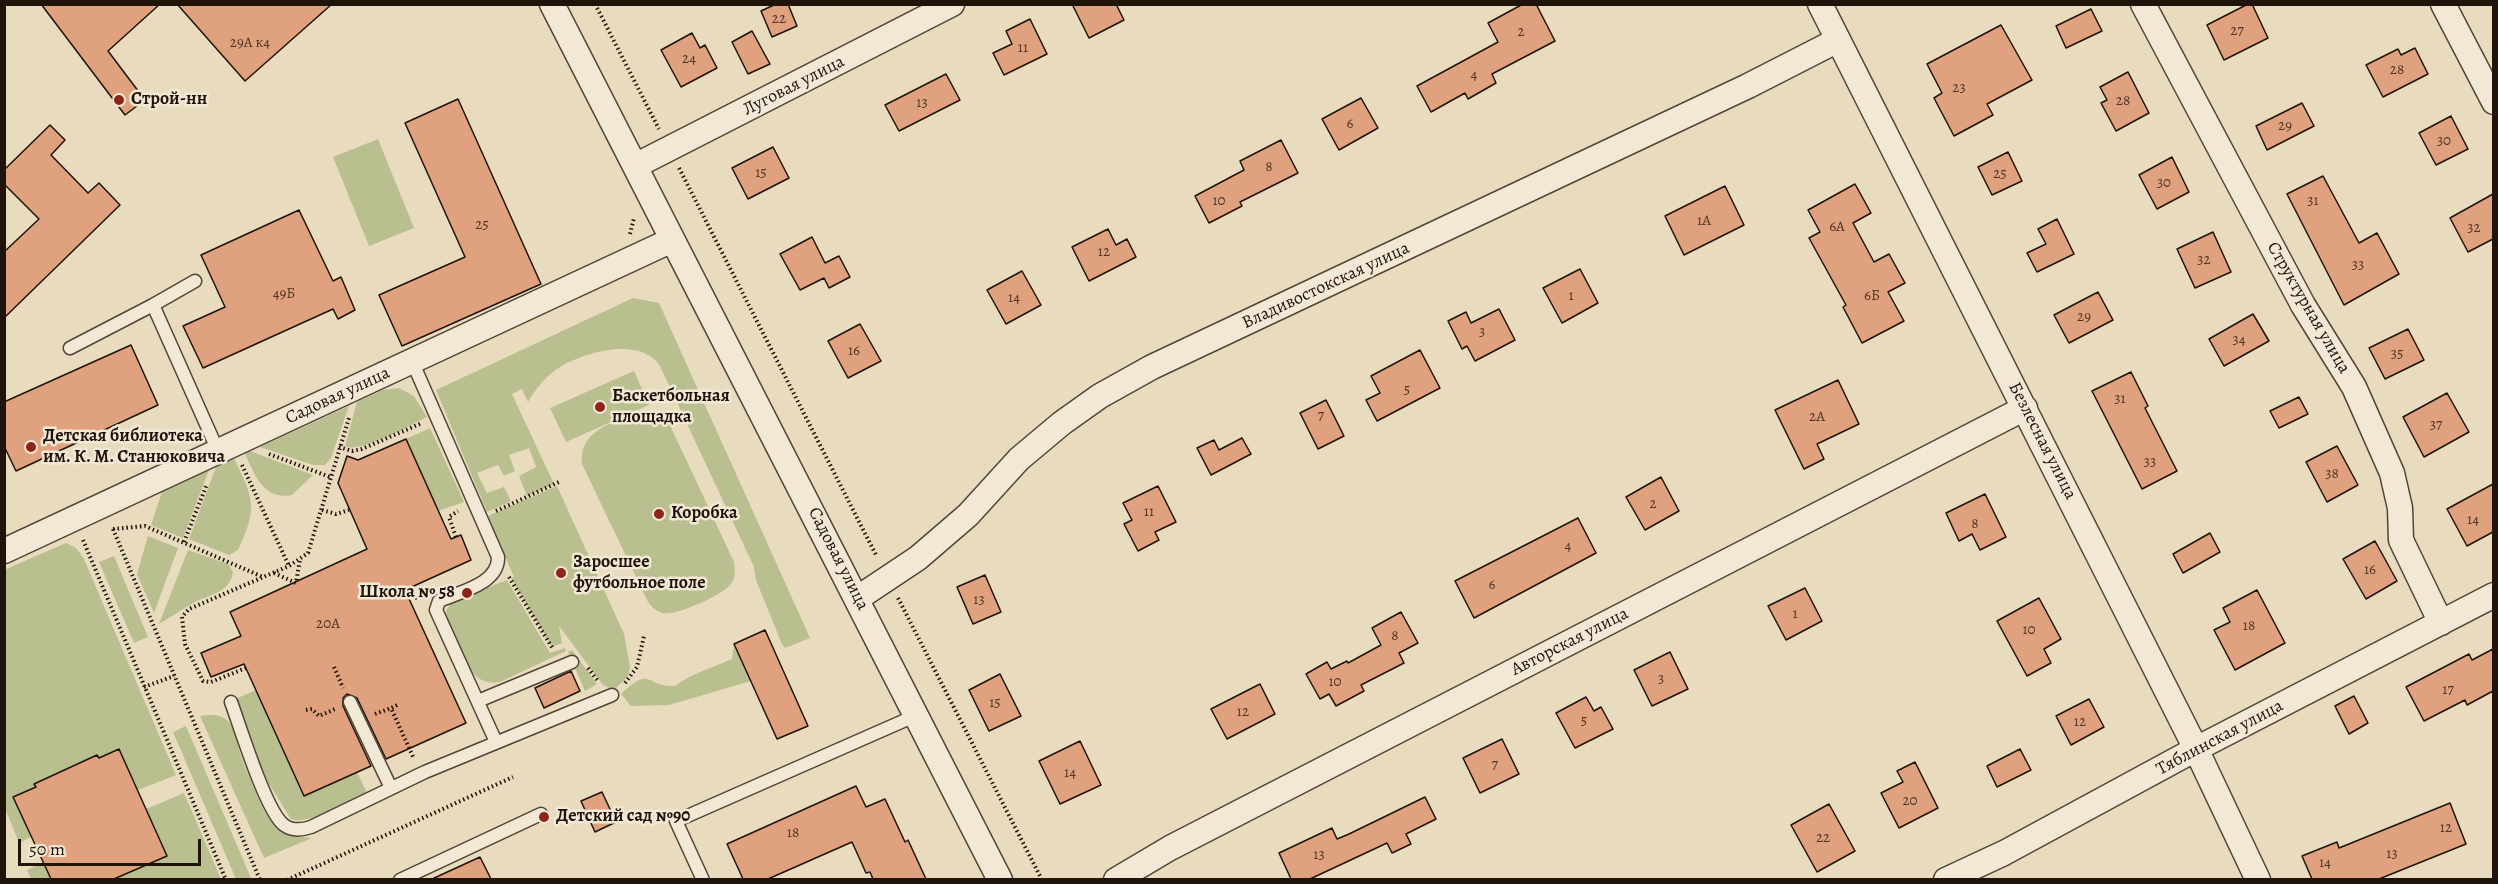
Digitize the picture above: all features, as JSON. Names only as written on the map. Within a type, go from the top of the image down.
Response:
[{"type":"street","name":"Садовая улица","points":[[552,4],[1000,879]]},
{"type":"street","name":"Луговая улица","points":[[635,166],[952,4]]},
{"type":"street","name":"Безлесная улица","points":[[1820,4],[2196,749],[2258,879]]},
{"type":"street","name":"Структурная улица","points":[[2144,4],[2303,305],[2354,387],[2392,473],[2400,508],[2401,540],[2441,623]]},
{"type":"street","points":[[2443,4],[2493,102]]},
{"type":"street","name":"Владивостокская улица","points":[[858,598],[888,580],[968,515],[1019,459],[1100,396],[1152,367],[1748,86],[1838,40]]},
{"type":"street","name":"Садовая улица","points":[[4,551],[672,240]]},
{"type":"street","name":"Авторская улица","points":[[1116,879],[1170,848],[2025,408]]},
{"type":"street","name":"Тяблинская улица","points":[[1946,879],[2004,853],[2196,749],[2493,595]]},
{"type":"lane","points":[[70,348],[195,281]]},
{"type":"lane","points":[[153,305],[218,451]]},
{"type":"lane","points":[[412,361],[496,551],[498,566],[492,576],[439,601],[436,607],[436,613],[496,742]]},
{"type":"lane","points":[[478,701],[572,662]]},
{"type":"lane","points":[[231,702],[261,781],[278,817],[286,827],[296,829],[311,827],[391,788],[612,695]]},
{"type":"lane","points":[[350,702],[391,788]]},
{"type":"lane","points":[[703,879],[676,821],[917,715]]},
{"type":"lane","points":[[400,879],[541,814]]},
{"type":"path","points":[[595,4],[1042,879]]},
{"type":"path","points":[[614,267],[620,245],[631,232],[633,215]]},
{"type":"path","points":[[246,668],[212,682],[203,681],[185,644],[182,617],[189,609],[288,566],[310,549],[352,409]]},
{"type":"path","points":[[339,447],[352,451],[367,448],[437,416]]},
{"type":"path","points":[[267,453],[330,477]]},
{"type":"path","points":[[242,465],[288,566]]},
{"type":"path","points":[[184,542],[208,482]]},
{"type":"path","points":[[482,518],[560,482]]},
{"type":"path","points":[[456,537],[449,515],[467,507]]},
{"type":"path","points":[[322,510],[336,514],[350,510]]},
{"type":"path","points":[[260,879],[113,529],[145,526],[264,577]]},
{"type":"path","points":[[79,532],[226,879]]},
{"type":"path","points":[[274,572],[296,583],[300,559]]},
{"type":"path","points":[[498,566],[509,577],[552,650],[558,647]]},
{"type":"path","points":[[408,595],[417,600],[422,610]]},
{"type":"path","points":[[417,600],[429,595]]},
{"type":"path","points":[[587,666],[612,695],[637,667],[644,636]]},
{"type":"path","points":[[144,687],[174,676]]},
{"type":"path","points":[[306,710],[312,709],[319,716],[350,702]]},
{"type":"path","points":[[397,705],[390,708],[417,764]]},
{"type":"path","points":[[286,879],[513,777]]},
{"type":"green space","points":[[378,139],[414,228],[369,246],[333,157]]},
{"type":"green space","points":[[633,298],[659,303],[810,638],[785,648],[782,644],[756,580],[754,567],[660,366],[651,357],[639,351],[612,350],[583,356],[550,374],[528,402],[522,389],[512,394],[554,484],[527,496],[519,476],[536,467],[529,448],[509,455],[515,471],[504,476],[498,465],[477,473],[487,493],[504,487],[511,501],[487,512],[436,390]]},
{"type":"green space","name":"Баскетбольная площадка","points":[[634,371],[649,405],[566,442],[550,408]]},
{"type":"green space","points":[[399,388],[414,396],[427,417],[398,432],[362,446],[345,446],[357,402],[383,390]]},
{"type":"green space","points":[[349,406],[331,458],[325,465],[313,465],[260,447]]},
{"type":"green space","name":"Коробка","points":[[639,411],[661,414],[669,423],[734,562],[734,579],[726,589],[699,604],[669,613],[658,611],[648,602],[582,464],[582,452],[592,435],[609,424]]},
{"type":"green space","points":[[430,428],[464,502],[438,511],[406,439]]},
{"type":"green space","points":[[250,451],[313,475],[292,495],[274,494],[267,490],[257,478],[245,454]]},
{"type":"green space","points":[[234,458],[246,484],[251,513],[238,550],[229,555],[189,539],[216,467]]},
{"type":"green space","points":[[209,470],[183,538],[151,525],[162,492]]},
{"type":"green space","points":[[557,486],[624,634],[630,667],[628,676],[614,690],[603,685],[559,626],[562,643],[552,647],[511,578],[514,577],[488,516]]},
{"type":"green space","points":[[148,536],[178,548],[154,613],[137,574]]},
{"type":"green space","points":[[66,543],[76,548],[84,559],[176,775],[138,790],[119,749],[99,758],[97,755],[35,783],[36,787],[13,797],[31,837],[19,843],[5,808],[4,570]]},
{"type":"green space","points":[[188,550],[228,564],[233,572],[231,579],[220,591],[197,601],[159,624]]},
{"type":"green space","points":[[114,556],[148,637],[134,643],[99,562]]},
{"type":"green space","points":[[507,580],[550,653],[565,648],[566,651],[500,682],[489,682],[479,679],[465,663],[446,622],[445,613],[451,602]]},
{"type":"green space","points":[[734,644],[751,681],[669,705],[631,706],[621,694],[638,680],[644,679],[666,686],[675,686],[695,674],[732,659]]},
{"type":"green space","points":[[572,650],[597,684],[585,691],[568,652]]},
{"type":"green space","points":[[256,690],[304,796],[357,772],[368,795],[318,816],[291,819],[266,779],[233,700]]},
{"type":"green space","points":[[212,715],[228,721],[253,785],[273,824],[286,833],[312,838],[264,858],[200,716]]},
{"type":"green space","points":[[186,726],[251,878],[236,879],[173,732]]},
{"type":"green space","points":[[184,793],[221,879],[114,880],[167,856],[146,809]]},
{"type":"green space","points":[[43,862],[51,879],[31,879],[27,870]]},
{"type":"building","points":[[41,4],[160,4],[108,51],[145,100],[125,115]]},
{"type":"building","points":[[177,4],[332,4],[245,81]]},
{"type":"building","points":[[776,4],[788,4],[797,26],[772,37],[761,11]]},
{"type":"building","points":[[1072,4],[1116,4],[1124,20],[1089,38]]},
{"type":"building","points":[[1523,4],[1536,4],[1555,41],[1492,74],[1496,83],[1468,99],[1465,93],[1431,112],[1417,86],[1498,42],[1488,23]]},
{"type":"building","points":[[2252,4],[2268,38],[2224,60],[2207,25]]},
{"type":"building","points":[[2091,9],[2102,31],[2066,48],[2056,26]]},
{"type":"building","points":[[1030,19],[1047,54],[1004,75],[993,53],[1012,44],[1006,31]]},
{"type":"building","points":[[2001,25],[2032,80],[1987,104],[1993,115],[1954,136],[1934,98],[1942,93],[1927,64]]},
{"type":"building","points":[[752,31],[770,64],[748,74],[732,42]]},
{"type":"building","points":[[692,33],[700,48],[705,45],[717,68],[681,87],[661,50]]},
{"type":"building","points":[[2415,48],[2428,74],[2383,97],[2366,65],[2398,49],[2401,55]]},
{"type":"building","points":[[2128,72],[2149,113],[2116,131],[2101,103],[2107,100],[2100,87]]},
{"type":"building","points":[[946,74],[960,100],[899,131],[885,105]]},
{"type":"building","points":[[1361,98],[1378,128],[1339,150],[1322,119]]},
{"type":"building","points":[[458,99],[541,284],[402,346],[379,295],[465,257],[405,123]]},
{"type":"building","points":[[2302,103],[2314,126],[2267,150],[2256,126]]},
{"type":"building","points":[[2451,116],[2468,149],[2436,165],[2419,133]]},
{"type":"building","points":[[50,125],[65,140],[51,155],[88,193],[99,183],[120,205],[4,318],[4,252],[39,219],[4,184],[4,170]]},
{"type":"building","points":[[1281,140],[1298,173],[1240,202],[1242,206],[1209,223],[1195,196],[1244,170],[1240,161]]},
{"type":"building","points":[[773,147],[789,178],[748,199],[732,168]]},
{"type":"building","points":[[2008,152],[2022,181],[1992,195],[1978,167]]},
{"type":"building","points":[[2172,157],[2189,192],[2157,209],[2139,175]]},
{"type":"building","points":[[2323,176],[2359,243],[2377,233],[2399,274],[2344,305],[2287,194]]},
{"type":"building","points":[[1855,184],[1871,213],[1853,223],[1874,262],[1889,254],[1905,283],[1888,292],[1904,321],[1862,343],[1843,307],[1846,305],[1809,238],[1820,232],[1808,210]]},
{"type":"building","points":[[1725,186],[1744,225],[1684,255],[1665,216]]},
{"type":"building","points":[[2493,194],[2493,239],[2468,252],[2450,218]]},
{"type":"building","points":[[299,210],[333,281],[341,277],[355,310],[338,319],[333,309],[203,368],[183,326],[225,307],[201,255]]},
{"type":"building","points":[[2057,219],[2074,254],[2037,272],[2027,253],[2046,244],[2038,229]]},
{"type":"building","points":[[1108,229],[1116,245],[1127,239],[1136,257],[1089,281],[1072,247]]},
{"type":"building","points":[[2213,232],[2231,272],[2195,288],[2177,249]]},
{"type":"building","points":[[812,237],[825,263],[839,256],[850,277],[829,288],[824,278],[800,290],[780,254]]},
{"type":"building","points":[[1580,269],[1598,303],[1562,323],[1543,288]]},
{"type":"building","points":[[1022,271],[1041,305],[1006,324],[987,290]]},
{"type":"building","points":[[2098,292],[2113,320],[2069,343],[2054,315]]},
{"type":"building","points":[[1499,309],[1515,340],[1475,361],[1467,346],[1462,349],[1448,321],[1466,312],[1471,323]]},
{"type":"building","points":[[2253,314],[2269,341],[2224,366],[2209,339]]},
{"type":"building","points":[[860,324],[881,361],[848,378],[828,341]]},
{"type":"building","points":[[2408,329],[2424,360],[2385,379],[2369,348]]},
{"type":"building","points":[[131,345],[158,405],[16,471],[4,446],[4,402]]},
{"type":"building","points":[[1420,350],[1440,388],[1377,421],[1366,400],[1380,393],[1371,376]]},
{"type":"building","points":[[2131,372],[2148,406],[2145,408],[2177,471],[2142,489],[2092,391]]},
{"type":"building","points":[[1838,380],[1859,424],[1817,444],[1824,459],[1804,469],[1775,410]]},
{"type":"building","points":[[2447,393],[2469,432],[2424,457],[2403,417]]},
{"type":"building","points":[[2299,397],[2308,414],[2279,428],[2270,411]]},
{"type":"building","points":[[1326,400],[1344,436],[1318,449],[1300,413]]},
{"type":"building","points":[[1242,438],[1251,454],[1211,475],[1197,448],[1214,440],[1219,450]]},
{"type":"building","points":[[406,439],[451,539],[461,535],[471,560],[405,590],[466,723],[386,759],[357,698],[347,694],[343,698],[343,706],[371,766],[304,796],[244,664],[211,677],[201,653],[241,636],[230,612],[367,549],[338,483],[347,456],[358,460]]},
{"type":"building","points":[[2337,446],[2358,485],[2327,502],[2306,462]]},
{"type":"building","points":[[1661,477],[1679,511],[1645,530],[1626,497]]},
{"type":"building","points":[[2493,484],[2493,532],[2467,546],[2447,509]]},
{"type":"building","points":[[1158,486],[1176,522],[1155,532],[1159,540],[1138,551],[1124,524],[1132,520],[1123,503]]},
{"type":"building","points":[[1985,494],[2006,537],[1980,550],[1972,534],[1959,541],[1946,513]]},
{"type":"building","points":[[1578,518],[1596,553],[1474,618],[1455,581]]},
{"type":"building","points":[[2210,533],[2220,552],[2183,573],[2173,554]]},
{"type":"building","points":[[2375,541],[2397,581],[2366,599],[2343,559]]},
{"type":"building","points":[[985,575],[1001,612],[973,624],[957,587]]},
{"type":"building","points":[[1805,588],[1822,621],[1786,640],[1768,606]]},
{"type":"building","points":[[2257,590],[2285,643],[2235,670],[2214,630],[2230,622],[2223,608]]},
{"type":"building","points":[[2039,598],[2061,639],[2044,649],[2051,663],[2027,676],[1997,621]]},
{"type":"building","points":[[1401,612],[1418,643],[1399,653],[1404,663],[1361,685],[1364,691],[1336,706],[1329,694],[1320,699],[1306,674],[1327,662],[1331,669],[1347,661],[1348,663],[1381,645],[1372,628]]},
{"type":"building","points":[[765,630],[808,726],[777,739],[734,644]]},
{"type":"building","points":[[2493,649],[2493,691],[2467,705],[2465,700],[2424,721],[2406,687],[2469,654],[2472,660]]},
{"type":"building","points":[[1670,652],[1688,689],[1652,706],[1634,670]]},
{"type":"building","points":[[571,671],[580,691],[544,708],[535,688]]},
{"type":"building","points":[[1000,674],[1021,716],[989,731],[969,690]]},
{"type":"building","points":[[1260,684],[1275,714],[1227,739],[1211,709]]},
{"type":"building","points":[[2354,696],[2368,723],[2349,734],[2335,706]]},
{"type":"building","points":[[1586,697],[1594,711],[1601,707],[1613,729],[1575,748],[1556,713]]},
{"type":"building","points":[[2089,699],[2104,727],[2071,745],[2056,716]]},
{"type":"building","points":[[1502,739],[1519,774],[1480,793],[1463,758]]},
{"type":"building","points":[[1080,741],[1101,785],[1060,804],[1039,761]]},
{"type":"building","points":[[119,749],[167,856],[114,879],[51,879],[13,797],[36,787],[34,784],[97,755],[99,758]]},
{"type":"building","points":[[2020,749],[2031,770],[1997,787],[1987,766]]},
{"type":"building","points":[[1915,762],[1938,808],[1899,828],[1881,793],[1903,782],[1897,771]]},
{"type":"building","points":[[856,786],[866,807],[885,799],[905,842],[908,840],[926,879],[873,879],[870,872],[866,873],[852,842],[768,879],[743,879],[727,844]]},
{"type":"building","points":[[602,792],[616,822],[595,832],[581,801]]},
{"type":"building","points":[[1425,797],[1436,819],[1406,834],[1411,844],[1392,853],[1387,843],[1310,879],[1291,879],[1279,853],[1332,828],[1337,839]]},
{"type":"building","points":[[2450,803],[2466,844],[2379,879],[2312,879],[2302,856],[2337,842],[2339,848]]},
{"type":"building","points":[[1829,804],[1855,851],[1817,872],[1791,825]]},
{"type":"building","points":[[480,857],[491,879],[432,879]]},
{"type":"place","name":"Строй-нн","points":[[119,100]]},
{"type":"place","name":"Баскетбольная площадка","points":[[600,407]]},
{"type":"place","name":"Детская библиотека им. К. М. Станюковича","points":[[31,447]]},
{"type":"place","name":"Коробка","points":[[659,514]]},
{"type":"place","name":"Заросшее футбольное поле","points":[[561,573]]},
{"type":"place","name":"Школа № 58","points":[[467,593]]},
{"type":"place","name":"Детский сад №90","points":[[544,817]]}]
